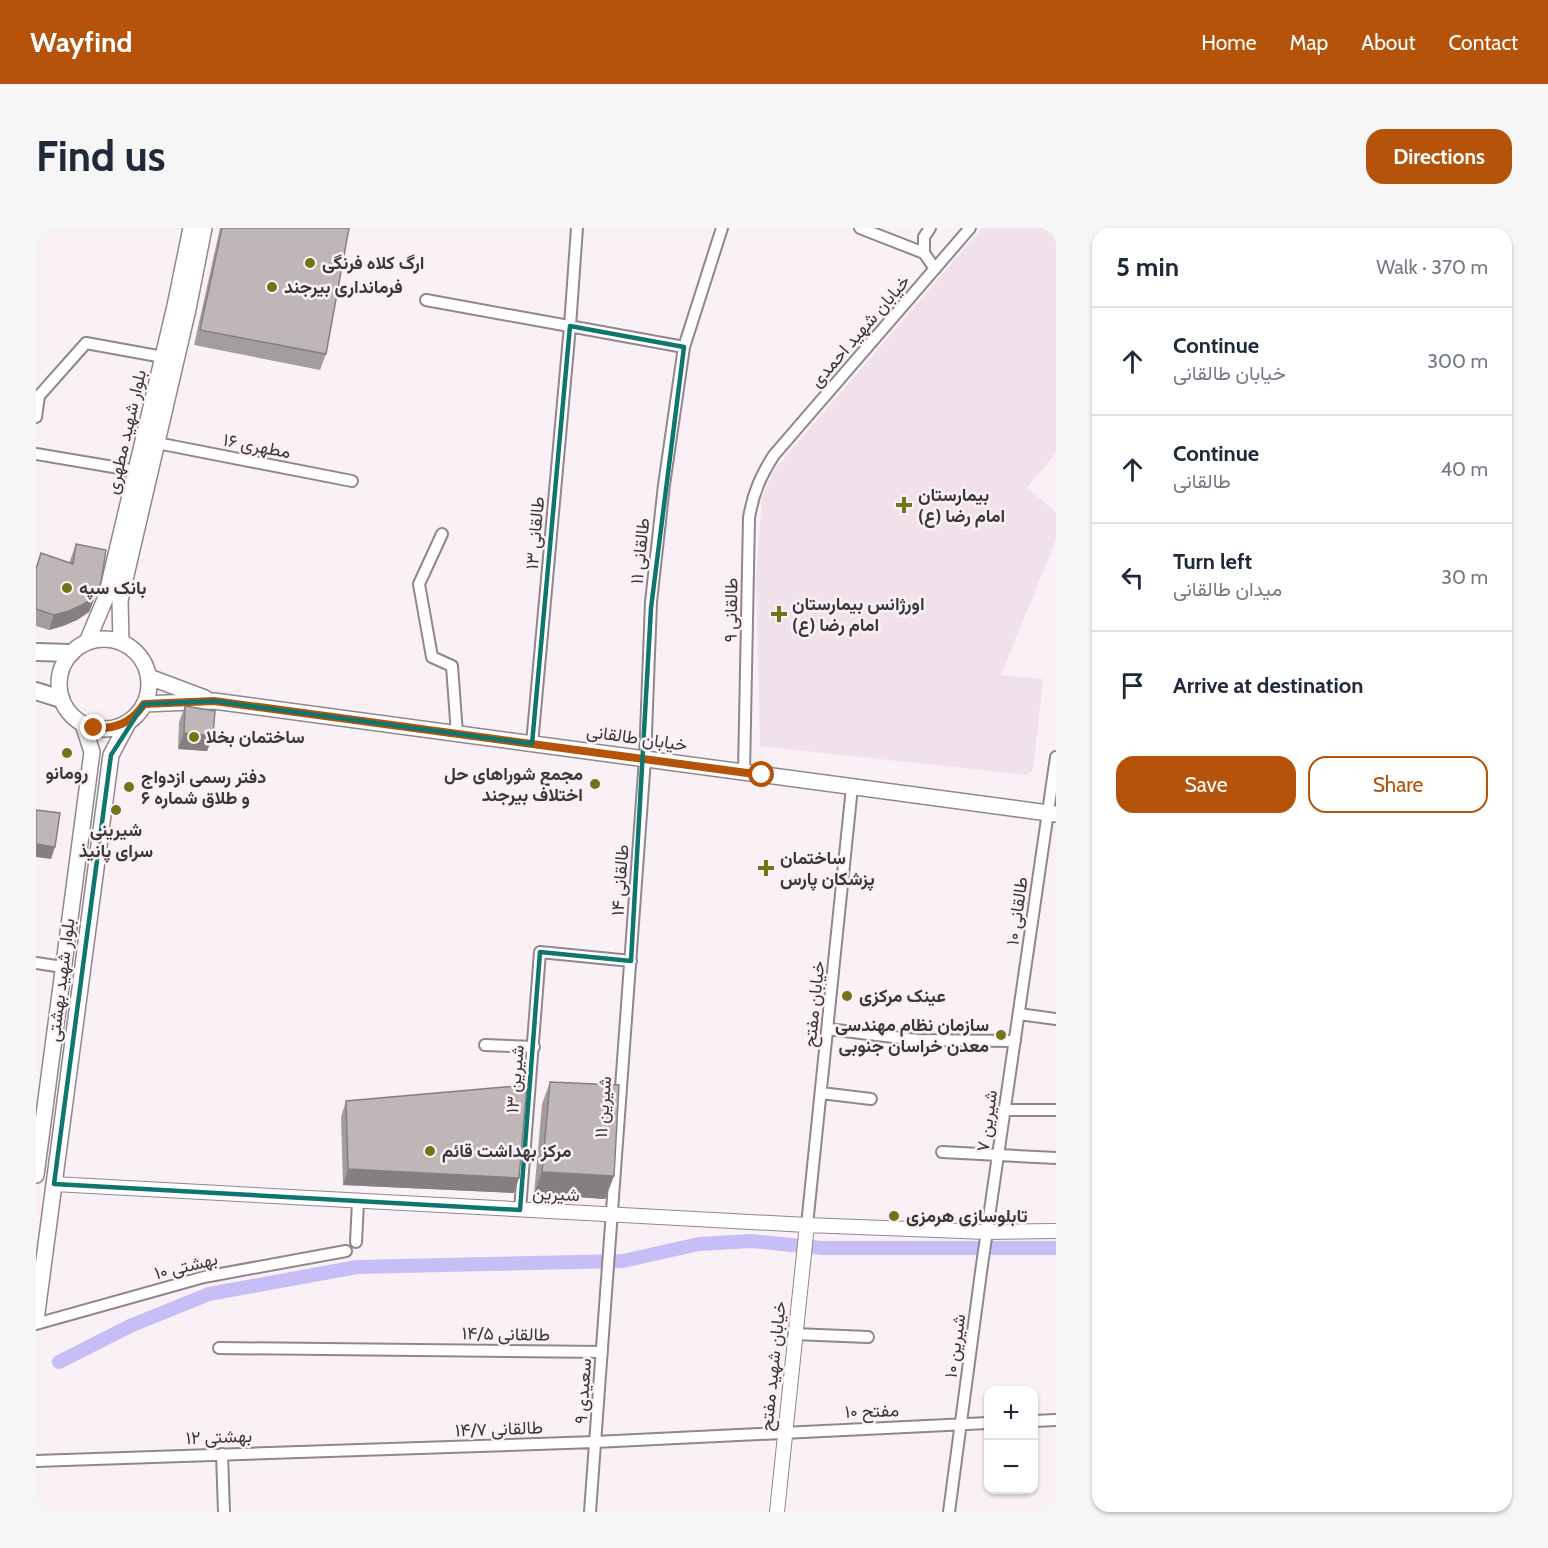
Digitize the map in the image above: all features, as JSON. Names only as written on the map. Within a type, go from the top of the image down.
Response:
[{"type":"main road","name":"بلوار شهید مطهری","points":[[87,642],[106,597],[164,357],[191,228]]},
{"type":"main road","name":"بلوار شهید مطهری","points":[[121,642],[120,601],[204,228]]},
{"type":"main road","points":[[110,639],[121,642],[140,656],[148,677],[148,691],[144,704],[138,714],[118,726],[106,729],[83,724],[74,717],[61,699],[59,675],[64,663],[71,653],[87,642],[110,639]]},
{"type":"main road","points":[[36,652],[71,653]]},
{"type":"main road","points":[[148,677],[214,701]]},
{"type":"main road","points":[[36,691],[61,699]]},
{"type":"main road","name":"خیابان طالقانی","points":[[214,701],[1052,814]]},
{"type":"main road","points":[[144,704],[214,701]]},
{"type":"main road","name":"بلوار شهید بهشتی","points":[[36,1322],[111,755],[129,721]]},
{"type":"main road","name":"بلوار شهید بهشتی","points":[[36,1175],[92,752],[83,724]]},
{"type":"street","name":"طالقانی ۱۳","points":[[532,744],[577,228]]},
{"type":"street","name":"طالقانی ۱۱","points":[[645,759],[651,608],[664,485],[684,347],[722,228]]},
{"type":"street","points":[[860,228],[924,254],[935,269]]},
{"type":"street","points":[[924,254],[924,237],[930,228]]},
{"type":"street","name":"خیابان شهید احمدی","points":[[774,455],[970,228]]},
{"type":"street","points":[[426,300],[684,347]]},
{"type":"street","points":[[36,417],[39,396],[86,343],[164,357]]},
{"type":"street","name":"مطهری ۱۶","points":[[157,443],[352,481]]},
{"type":"street","points":[[36,454],[137,471]]},
{"type":"street","name":"طالقانی ۹","points":[[744,772],[749,518],[752,495],[774,455]]},
{"type":"street","points":[[442,534],[419,584],[432,657],[452,666],[457,734]]},
{"type":"street","name":"طالقانی ۱۰","points":[[1019,1014],[1052,814],[1056,757]]},
{"type":"street","name":"طالقانی ۱۴","points":[[628,1003],[645,759]]},
{"type":"street","name":"خیابان مفتح","points":[[807,1225],[852,787]]},
{"type":"street","name":"شیرین ۱۳","points":[[520,1210],[540,952],[631,961]]},
{"type":"street","points":[[36,963],[63,967]]},
{"type":"street","name":"شیرین ۱۱","points":[[610,1244],[628,1003]]},
{"type":"street","points":[[1019,1014],[1056,1019]]},
{"type":"street","name":"شیرین ۷","points":[[981,1272],[1019,1014]]},
{"type":"street","points":[[828,1029],[918,1040],[1015,1041]]},
{"type":"street","points":[[485,1045],[534,1047]]},
{"type":"street","points":[[821,1093],[871,1098]]},
{"type":"street","points":[[1005,1110],[1056,1110]]},
{"type":"street","points":[[942,1152],[1056,1158]]},
{"type":"street","name":"شیرین","points":[[54,1184],[807,1225],[987,1232],[1056,1231]]},
{"type":"street","points":[[356,1242],[358,1202]]},
{"type":"street","name":"خیابان شهید مفتح","points":[[777,1512],[807,1225]]},
{"type":"street","name":"سعیدی ۹","points":[[590,1512],[610,1244]]},
{"type":"street","name":"بهشتی ۱۰","points":[[36,1322],[204,1277],[346,1251]]},
{"type":"street","name":"شیرین ۱۰","points":[[949,1512],[981,1272]]},
{"type":"street","points":[[794,1334],[868,1337]]},
{"type":"street","name":"طالقانی ۱۴/۵","points":[[219,1348],[602,1352]]},
{"type":"street","points":[[1038,1421],[1056,1420]]},
{"type":"street","name":"مفتح ۱۰","points":[[693,1437],[984,1423]]},
{"type":"street","name":"طالقانی ۱۴/۷","points":[[403,1449],[693,1437]]},
{"type":"street","name":"بهشتی ۱۲","points":[[36,1461],[403,1449]]},
{"type":"street","points":[[222,1454],[224,1512]]},
{"type":"highlighted area","points":[[570,326],[684,347],[651,608],[631,961],[540,952],[520,1210],[54,1184],[111,755],[144,704],[214,701],[532,744]]},
{"type":"shaded area","name":"بیمارستان امام رضا (ع)","points":[[982,228],[1056,228],[1056,453],[1027,488],[1056,512],[1056,540],[1001,675],[1043,679],[1033,770],[1026,775],[760,746],[756,577],[762,497],[773,471]]},
{"type":"building","name":"فرمانداری بیرجند","points":[[222,228],[349,228],[326,354],[200,330]]},
{"type":"building","name":"بانک سپه","points":[[76,544],[106,550],[101,582],[95,596],[82,605],[54,615],[36,609],[36,569],[41,553],[73,564]]},
{"type":"building","points":[[185,706],[215,711],[213,736],[184,733]]},
{"type":"building","points":[[36,810],[60,813],[55,847],[36,844]]},
{"type":"building","points":[[550,1082],[619,1085],[614,1176],[542,1172]]},
{"type":"building","name":"مرکز بهداشت قائم","points":[[527,1085],[519,1178],[348,1169],[346,1101]]},
{"type":"waterway","points":[[59,1362],[130,1326],[209,1294],[357,1267],[623,1261],[699,1244],[751,1241],[822,1248],[1056,1248]]},
{"type":"place","name":"ارگ کلاه فرنگی","points":[[310,263]]},
{"type":"place","name":"فرمانداری بیرجند","points":[[272,287]]},
{"type":"place","name":"بیمارستان امام رضا (ع)","points":[[904,505]]},
{"type":"place","name":"بانک سپه","points":[[67,588]]},
{"type":"place","name":"اورژانس بیمارستان امام رضا (ع)","points":[[779,614]]},
{"type":"place","name":"ساختمان بخلا","points":[[194,737]]},
{"type":"place","name":"رومانو","points":[[67,753]]},
{"type":"place","name":"مجمع شوراهای حل اختلاف بیرجند","points":[[595,784]]},
{"type":"place","name":"دفتر رسمی ازدواج و طلاق شماره ۶","points":[[129,787]]},
{"type":"place","name":"شیرینی سرای پانیذ","points":[[116,810]]},
{"type":"place","name":"ساختمان پزشکان پارس","points":[[766,868]]},
{"type":"place","name":"عینک مرکزی","points":[[847,996]]},
{"type":"place","name":"سازمان نظام مهندسی معدن خراسان جنوبی","points":[[1001,1035]]},
{"type":"place","name":"مرکز بهداشت قائم","points":[[430,1151]]},
{"type":"place","name":"تابلوسازی هرمزی","points":[[894,1216]]},
{"type":"route","points":[[94,728],[106,729],[129,721],[138,714],[144,704],[214,701],[762,775]]}]
